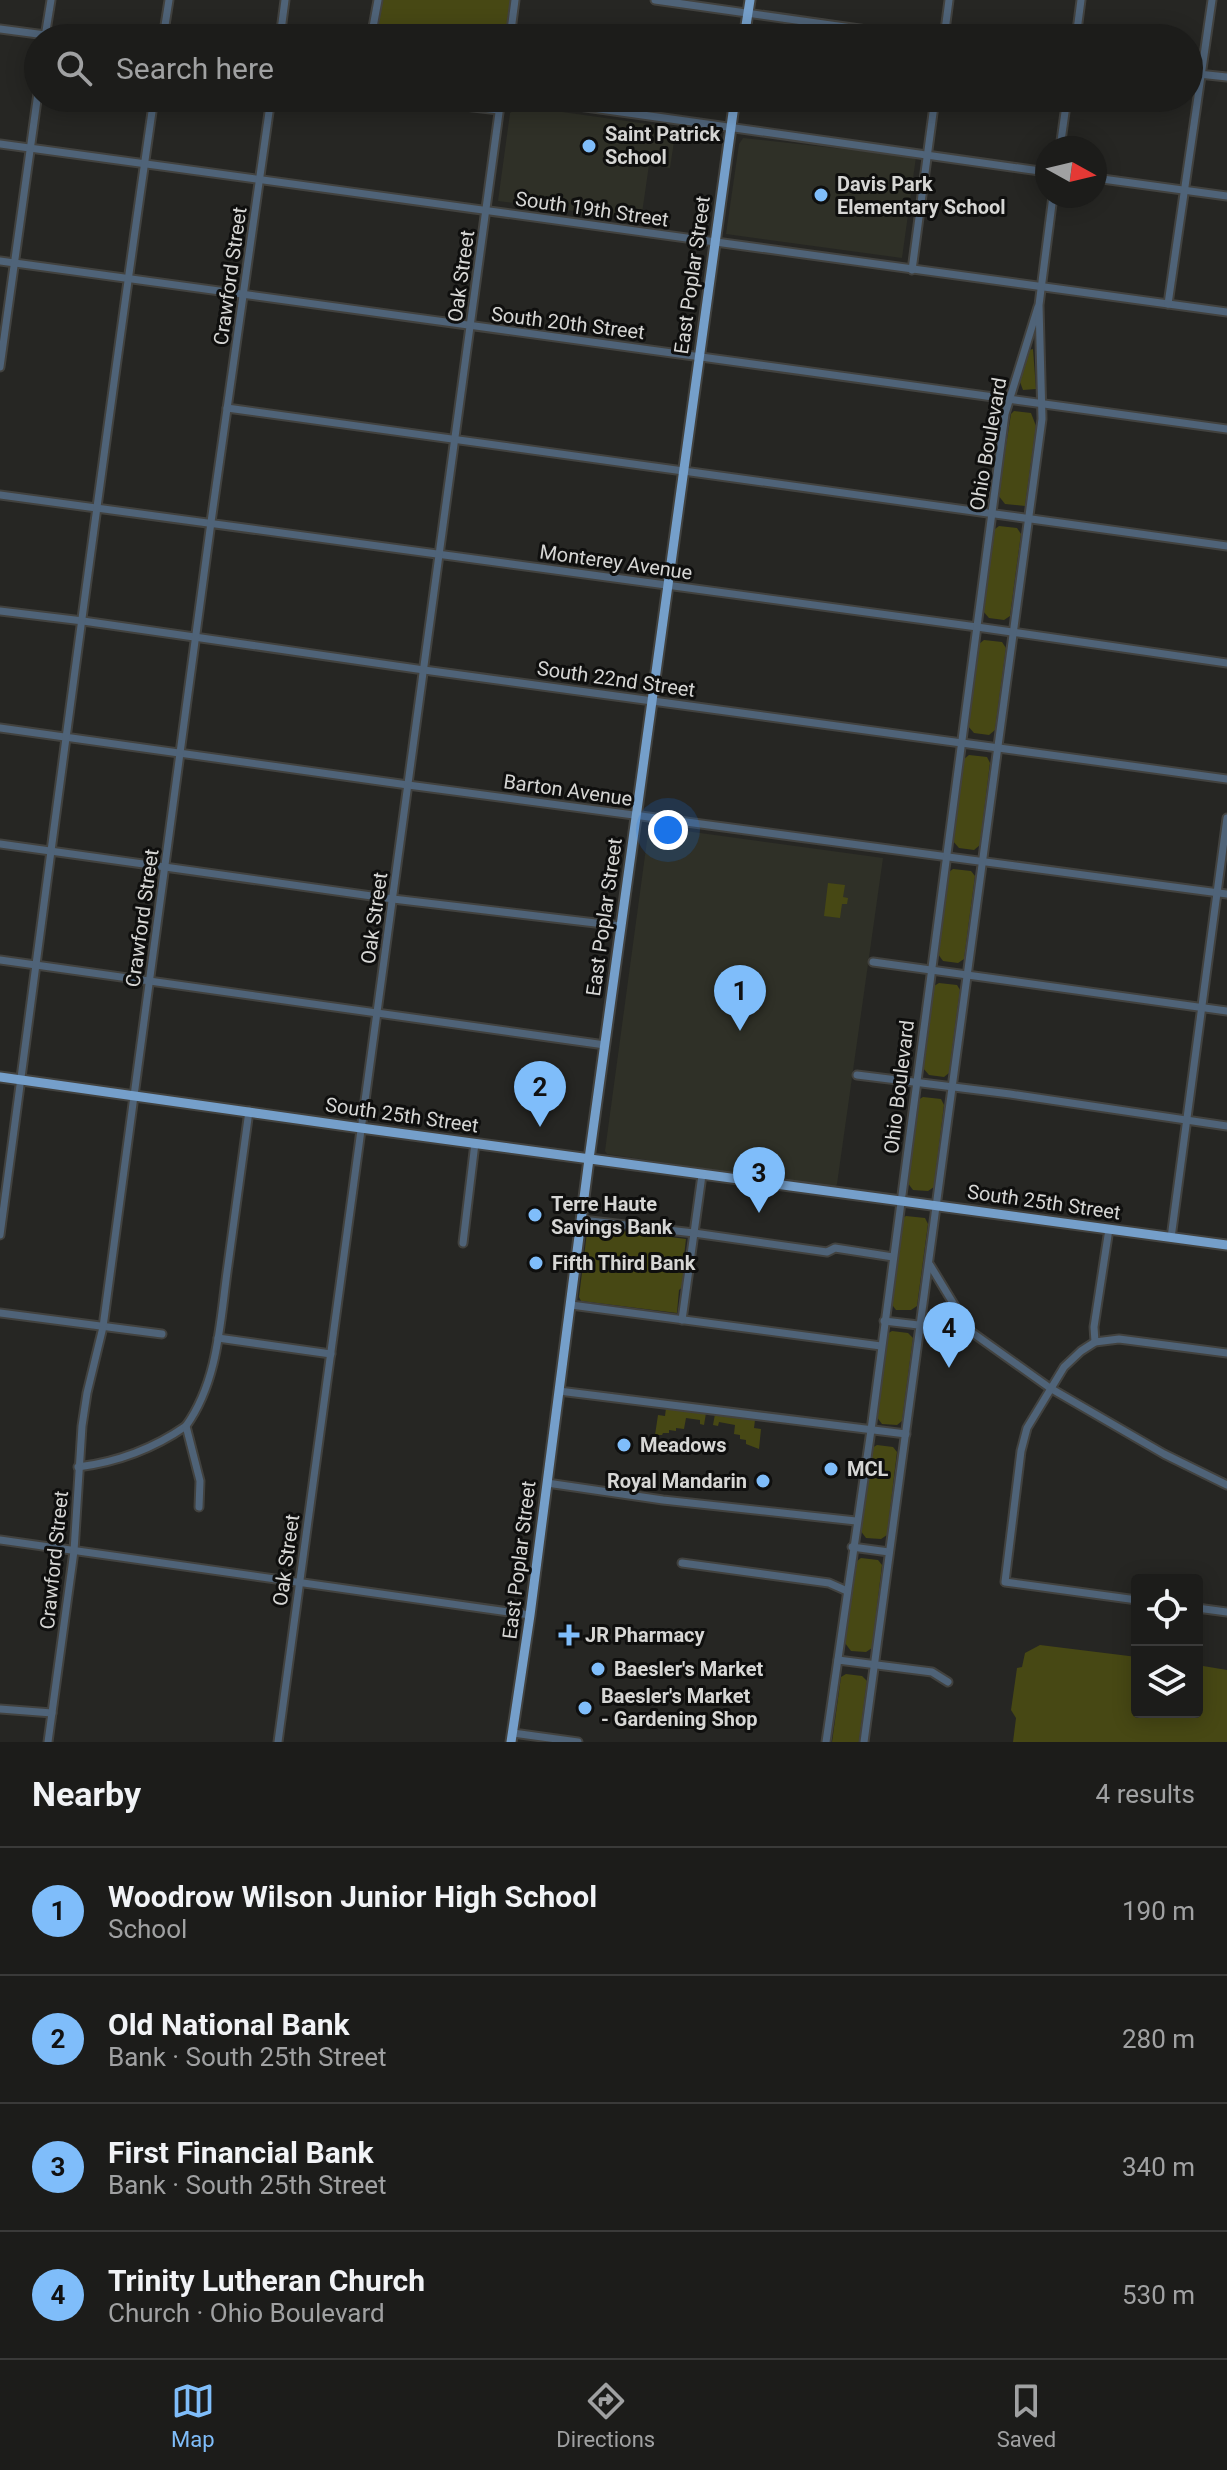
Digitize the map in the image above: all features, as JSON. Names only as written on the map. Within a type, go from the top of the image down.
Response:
[{"type":"main road","points":[[746,24],[750,0]]},
{"type":"main road","name":"East Poplar Street","points":[[512,1737],[733,112]]},
{"type":"main road","name":"South 25th Street","points":[[0,1077],[1227,1245]]},
{"type":"street","points":[[48,24],[51,0]]},
{"type":"street","points":[[165,24],[169,0]]},
{"type":"street","points":[[282,24],[285,0]]},
{"type":"street","points":[[374,24],[378,0]]},
{"type":"street","points":[[512,24],[515,0]]},
{"type":"street","points":[[655,0],[825,24]]},
{"type":"street","points":[[946,24],[949,0]]},
{"type":"street","points":[[1078,24],[1081,0]]},
{"type":"street","points":[[1203,61],[1212,0]]},
{"type":"street","points":[[0,29],[24,33]]},
{"type":"street","points":[[1203,74],[1227,77]]},
{"type":"street","points":[[0,367],[35,112]]},
{"type":"street","points":[[0,1235],[152,112]]},
{"type":"street","name":"Crawford Street","points":[[48,1742],[74,1551],[78,1467],[87,1393],[103,1327],[269,112]]},
{"type":"street","name":"Oak Street","points":[[278,1742],[499,112]]},
{"type":"street","points":[[623,112],[1035,170]]},
{"type":"street","points":[[912,270],[933,112]]},
{"type":"street","points":[[1062,136],[1065,112]]},
{"type":"street","points":[[1168,304],[1195,112]]},
{"type":"street","name":"South 19th Street","points":[[0,144],[1227,312]]},
{"type":"street","points":[[1107,180],[1227,196]]},
{"type":"street","points":[[864,1742],[1029,518],[1043,402],[1039,305],[1051,208]]},
{"type":"street","name":"South 20th Street","points":[[0,261],[1227,429]]},
{"type":"street","name":"Ohio Boulevard","points":[[826,1742],[871,1430],[992,512],[1009,398],[1039,305]]},
{"type":"street","points":[[227,408],[1227,546]]},
{"type":"street","name":"Monterey Avenue","points":[[0,495],[1227,663]]},
{"type":"street","name":"South 22nd Street","points":[[0,611],[1227,779]]},
{"type":"street","name":"Barton Avenue","points":[[0,728],[1223,893]]},
{"type":"street","points":[[1171,1238],[1203,1008],[1223,893],[1227,818]]},
{"type":"street","points":[[0,844],[393,899],[621,926]]},
{"type":"street","points":[[0,960],[605,1045]]},
{"type":"street","points":[[873,962],[1227,1011]]},
{"type":"street","points":[[857,1075],[1227,1126]]},
{"type":"street","points":[[78,1467],[106,1463],[162,1443],[186,1426],[200,1407],[209,1383],[218,1338],[249,1111]]},
{"type":"street","points":[[463,1243],[475,1143]]},
{"type":"street","points":[[682,1320],[702,1175]]},
{"type":"street","points":[[582,1220],[827,1252],[835,1248],[893,1257]]},
{"type":"street","points":[[1095,1342],[1094,1327],[1109,1229]]},
{"type":"street","points":[[929,1263],[970,1331],[1050,1388],[1164,1454],[1227,1485]]},
{"type":"street","points":[[571,1305],[881,1346]]},
{"type":"street","points":[[0,1313],[162,1334]]},
{"type":"street","points":[[884,1321],[970,1331]]},
{"type":"street","points":[[218,1338],[331,1354]]},
{"type":"street","points":[[1131,1599],[1005,1582],[1021,1451],[1027,1428],[1064,1367],[1095,1342],[1119,1339],[1227,1353]]},
{"type":"street","points":[[559,1391],[906,1434]]},
{"type":"street","points":[[186,1426],[200,1481],[199,1507]]},
{"type":"street","points":[[547,1483],[663,1500],[856,1521]]},
{"type":"street","points":[[0,1540],[530,1615]]},
{"type":"street","points":[[852,1547],[889,1552]]},
{"type":"street","points":[[682,1563],[829,1583],[847,1591]]},
{"type":"street","points":[[1203,1609],[1227,1612]]},
{"type":"street","points":[[838,1660],[932,1672],[948,1682]]},
{"type":"street","points":[[0,1709],[52,1713]]},
{"type":"street","points":[[512,1737],[578,1742]]},
{"type":"shaded area","points":[[378,0],[516,0],[512,24],[374,24]]},
{"type":"shaded area","name":"Saint Patrick School","points":[[563,112],[676,128],[670,168],[649,165],[641,220],[498,201],[510,113]]},
{"type":"shaded area","name":"Davis Park Elementary School","points":[[743,138],[916,157],[902,258],[726,234],[739,144]]},
{"type":"shaded area","points":[[1033,349],[1036,389],[1023,390],[1020,382],[1029,350]]},
{"type":"shaded area","points":[[1014,411],[1031,413],[1036,426],[1025,506],[1005,504],[998,495]]},
{"type":"shaded area","points":[[999,526],[1017,528],[1021,534],[1010,616],[1004,620],[989,618],[983,611],[995,529]]},
{"type":"shaded area","points":[[984,640],[1002,642],[1006,648],[995,730],[989,735],[974,733],[968,726],[979,644]]},
{"type":"shaded area","points":[[969,755],[987,757],[990,763],[980,845],[974,850],[959,848],[953,841],[964,759]]},
{"type":"shaded area","points":[[649,826],[883,858],[834,1188],[607,1154],[605,1151]]},
{"type":"shaded area","points":[[953,869],[971,871],[975,876],[964,959],[958,963],[943,961],[938,954],[949,872]]},
{"type":"shaded area","points":[[828,883],[845,885],[843,897],[848,898],[847,904],[842,904],[840,918],[824,916]]},
{"type":"shaded area","points":[[939,983],[957,985],[960,990],[949,1073],[944,1077],[929,1075],[923,1068],[934,986]]},
{"type":"shaded area","points":[[923,1097],[941,1099],[944,1105],[934,1187],[928,1191],[913,1190],[907,1182],[918,1100]]},
{"type":"shaded area","points":[[906,1216],[925,1218],[928,1224],[917,1306],[911,1310],[896,1310],[890,1302],[901,1219]]},
{"type":"shaded area","points":[[593,1227],[686,1239],[684,1286],[679,1290],[677,1313],[581,1301],[587,1232]]},
{"type":"shaded area","points":[[892,1331],[908,1333],[913,1338],[902,1421],[897,1425],[882,1424],[876,1416],[887,1334]]},
{"type":"shaded area","points":[[666,1408],[706,1413],[704,1425],[700,1424],[700,1420],[686,1418],[684,1429],[676,1428],[676,1431],[655,1435],[658,1415],[665,1416]]},
{"type":"shaded area","points":[[715,1414],[755,1420],[754,1428],[761,1429],[759,1449],[746,1444],[740,1435],[734,1434],[735,1425],[719,1422],[718,1426],[713,1425]]},
{"type":"shaded area","points":[[877,1445],[893,1447],[897,1452],[887,1535],[881,1539],[866,1538],[860,1530],[872,1448]]},
{"type":"shaded area","points":[[861,1558],[878,1560],[882,1565],[872,1648],[866,1652],[851,1651],[845,1643],[857,1561]]},
{"type":"shaded area","points":[[1040,1645],[1131,1656],[1131,1718],[1203,1718],[1203,1666],[1227,1670],[1227,1742],[1013,1742],[1016,1718],[1011,1710],[1017,1668],[1022,1667],[1025,1653]]},
{"type":"shaded area","points":[[846,1674],[862,1676],[867,1681],[859,1742],[832,1742],[841,1677]]},
{"type":"place","name":"Saint Patrick School","points":[[589,146]]},
{"type":"place","name":"Davis Park Elementary School","points":[[821,195]]},
{"type":"place","name":"Woodrow Wilson Junior High School","points":[[740,1031]]},
{"type":"place","name":"Old National Bank","points":[[540,1127]]},
{"type":"place","name":"First Financial Bank","points":[[759,1213]]},
{"type":"place","name":"Terre Haute Savings Bank","points":[[535,1215]]},
{"type":"place","name":"Fifth Third Bank","points":[[536,1263]]},
{"type":"place","name":"Trinity Lutheran Church","points":[[949,1368]]},
{"type":"place","name":"Meadows","points":[[624,1445]]},
{"type":"place","name":"MCL","points":[[831,1469]]},
{"type":"place","name":"Royal Mandarin","points":[[763,1481]]},
{"type":"place","name":"JR Pharmacy","points":[[569,1635]]},
{"type":"place","name":"Baesler's Market","points":[[598,1669]]},
{"type":"place","name":"Baesler's Market - Gardening Shop","points":[[585,1708]]}]
